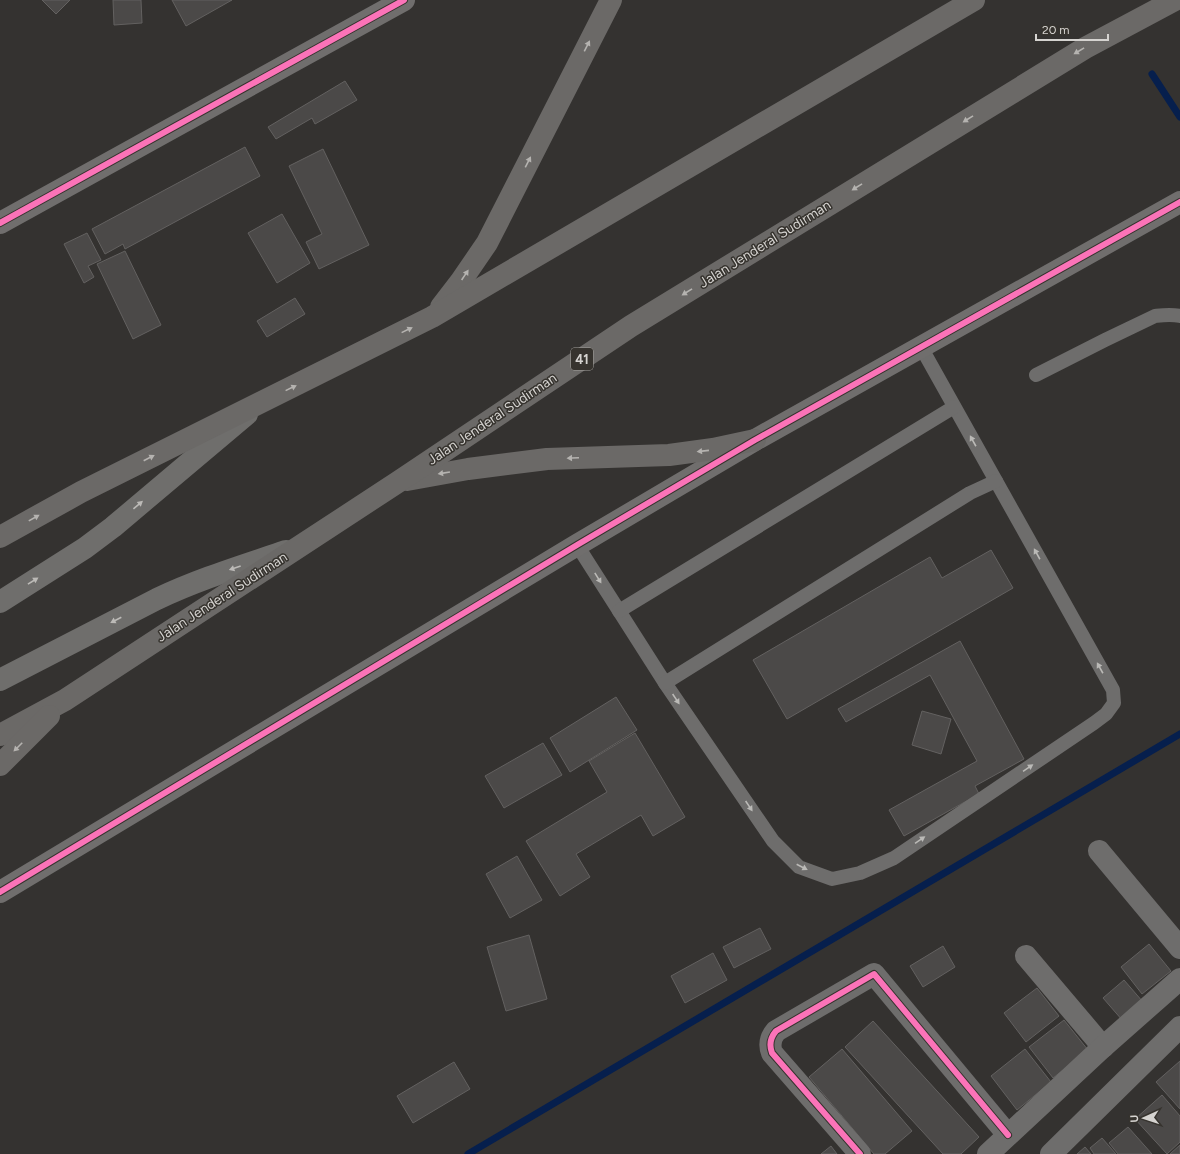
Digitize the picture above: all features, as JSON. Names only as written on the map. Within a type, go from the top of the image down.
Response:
[{"type":"highway","points":[[432,317],[461,281],[487,243],[611,0]]},
{"type":"highway","points":[[0,537],[81,492],[432,317],[974,0]]},
{"type":"highway","name":"Jalan Jenderal Sudirman","points":[[0,735],[65,700],[398,482],[631,326],[1085,48],[1175,0]]},
{"type":"highway","points":[[398,482],[468,469],[540,460],[669,454],[713,449],[755,440]]},
{"type":"highway","points":[[0,765],[65,700]]},
{"type":"main road","points":[[0,602],[79,552],[113,527],[260,403]]},
{"type":"main road","points":[[0,680],[150,602],[179,589],[214,575],[298,547]]},
{"type":"street","points":[[0,223],[404,0]]},
{"type":"street","points":[[0,892],[577,545],[755,440],[1179,205]]},
{"type":"street","points":[[1099,851],[1180,948]]},
{"type":"street","points":[[1026,956],[1103,1047]]},
{"type":"street","points":[[860,1154],[772,1053],[770,1047],[772,1036],[776,1032],[874,974],[1008,1135]]},
{"type":"street","points":[[988,1154],[1180,978]]},
{"type":"street","points":[[1051,1154],[1180,1028]]},
{"type":"lane","points":[[1036,375],[1155,316],[1174,314],[1180,316]]},
{"type":"lane","points":[[577,545],[665,683],[773,841],[799,867],[832,879],[860,873],[894,858],[1094,723],[1106,714],[1114,703],[1113,690],[921,347]]},
{"type":"lane","points":[[619,611],[954,407]]},
{"type":"lane","points":[[665,683],[970,494],[996,481]]},
{"type":"building","points":[[42,0],[70,0],[56,14]]},
{"type":"building","points":[[113,0],[141,0],[142,23],[114,25]]},
{"type":"building","points":[[172,0],[232,0],[186,26]]},
{"type":"building","points":[[345,81],[357,100],[315,124],[312,118],[276,139],[268,127]]},
{"type":"building","points":[[245,147],[260,176],[125,249],[123,244],[105,254],[92,229]]},
{"type":"building","points":[[323,149],[369,245],[319,269],[306,242],[322,234],[289,166]]},
{"type":"building","points":[[282,214],[310,263],[277,283],[248,233]]},
{"type":"building","points":[[87,233],[101,260],[88,266],[94,277],[84,283],[64,244]]},
{"type":"building","points":[[125,251],[161,325],[133,339],[97,264]]},
{"type":"building","points":[[295,298],[305,314],[267,337],[257,321]]},
{"type":"building","points":[[991,550],[1013,588],[787,719],[753,660],[930,557],[942,578]]},
{"type":"building","points":[[960,641],[1024,759],[975,786],[979,794],[904,836],[889,810],[977,761],[930,675],[846,722],[838,709]]},
{"type":"building","points":[[616,697],[637,730],[570,772],[550,738]]},
{"type":"building","points":[[922,711],[951,719],[941,754],[912,745]]},
{"type":"building","points":[[635,733],[685,817],[653,836],[641,815],[576,854],[590,877],[560,896],[526,841],[607,792],[589,761]]},
{"type":"building","points":[[543,743],[562,775],[504,808],[485,776]]},
{"type":"building","points":[[517,856],[542,900],[510,918],[486,874]]},
{"type":"building","points":[[760,928],[771,949],[734,968],[723,947]]},
{"type":"building","points":[[529,935],[547,999],[506,1011],[487,947]]},
{"type":"building","points":[[1149,944],[1171,971],[1142,994],[1121,967]]},
{"type":"building","points":[[943,946],[955,967],[923,987],[910,966]]},
{"type":"building","points":[[713,953],[727,980],[685,1003],[671,976]]},
{"type":"building","points":[[1124,980],[1143,1002],[1123,1021],[1103,998]]},
{"type":"building","points":[[1037,988],[1059,1016],[1026,1042],[1004,1013]]},
{"type":"building","points":[[1064,1020],[1088,1050],[1053,1078],[1029,1047]]},
{"type":"building","points":[[873,1021],[979,1137],[961,1154],[943,1154],[845,1047]]},
{"type":"building","points":[[842,1049],[912,1131],[885,1154],[874,1154],[809,1077]]},
{"type":"building","points":[[1025,1049],[1051,1082],[1017,1110],[991,1076]]},
{"type":"building","points":[[1180,1061],[1180,1109],[1156,1082]]},
{"type":"building","points":[[454,1062],[470,1089],[413,1123],[397,1096]]},
{"type":"building","points":[[1162,1095],[1180,1116],[1180,1142],[1167,1154],[1135,1119]]},
{"type":"building","points":[[1128,1127],[1152,1154],[1118,1154],[1109,1143]]},
{"type":"building","points":[[1102,1138],[1116,1154],[1094,1154],[1090,1148]]},
{"type":"building","points":[[1180,1145],[1180,1154],[1170,1154]]},
{"type":"building","points":[[831,1146],[837,1154],[821,1154]]},
{"type":"building","points":[[1085,1147],[1091,1154],[1077,1154]]},
{"type":"waterway","points":[[1152,74],[1180,117]]},
{"type":"waterway","points":[[468,1154],[1180,734]]},
{"type":"cycle path","points":[[0,223],[404,0]]},
{"type":"cycle path","points":[[0,892],[577,545],[755,440],[1180,202]]},
{"type":"cycle path","points":[[860,1154],[772,1053],[770,1044],[772,1036],[776,1031],[874,974],[1008,1135]]}]
